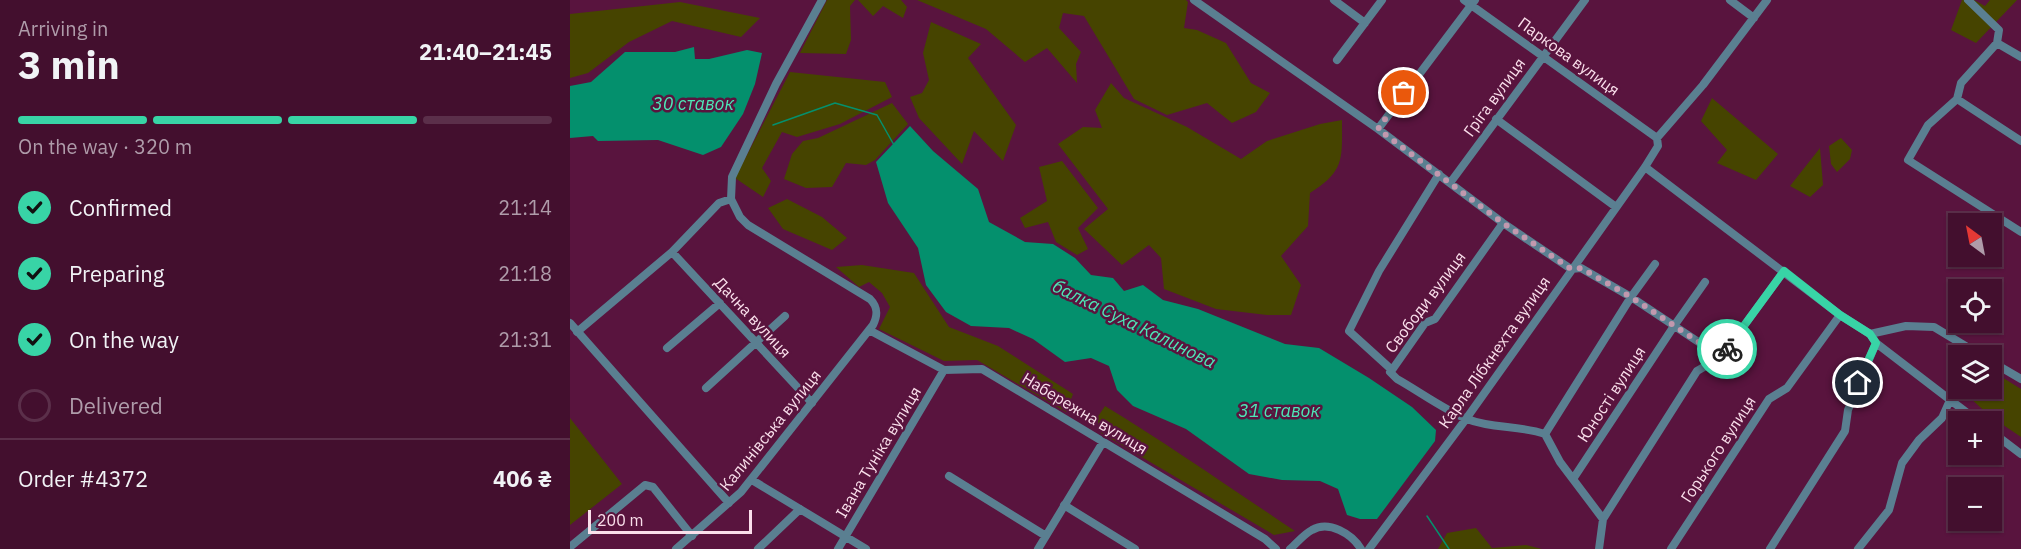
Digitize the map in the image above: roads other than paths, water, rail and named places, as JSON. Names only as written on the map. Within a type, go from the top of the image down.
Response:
[{"type":"street","points":[[577,332],[672,252],[719,203],[731,199],[732,177],[776,84],[822,0]]},
{"type":"street","points":[[1334,0],[1365,23]]},
{"type":"street","points":[[1337,60],[1382,0]]},
{"type":"street","name":"Гріга вулиця","points":[[1450,183],[1585,0]]},
{"type":"street","points":[[1730,0],[1754,18]]},
{"type":"street","name":"Карла Лібкнехта вулиця","points":[[1369,549],[1466,419],[1645,167],[1658,146],[1657,138],[1703,85],[1767,0]]},
{"type":"street","points":[[1968,0],[1999,30],[1997,43],[1961,83],[1957,99],[1928,125],[1908,160],[2021,232]]},
{"type":"street","points":[[1196,1],[1378,129],[1503,223],[1571,269],[1581,268],[1631,297],[1721,357]]},
{"type":"street","points":[[1378,129],[1470,2]]},
{"type":"street","name":"Паркова вулиця","points":[[1470,2],[1657,138]]},
{"type":"street","points":[[1997,43],[2021,57]]},
{"type":"street","points":[[1957,99],[2021,141]]},
{"type":"street","points":[[1496,119],[1616,207]]},
{"type":"street","points":[[1645,167],[1840,315],[1870,334],[1876,343],[1964,411]]},
{"type":"street","points":[[1439,174],[1379,271],[1349,331],[1392,370],[1390,372],[1397,379],[1466,419],[1497,426],[1532,429],[1545,434],[1560,462],[1603,519]]},
{"type":"street","name":"Калинівська вулиця","points":[[676,549],[752,480],[876,319],[876,310],[870,299],[748,225],[740,217],[731,199]]},
{"type":"street","name":"Свободи вулиця","points":[[1392,370],[1425,323],[1435,319],[1503,223]]},
{"type":"street","name":"Дачна вулиця","points":[[672,252],[812,404]]},
{"type":"street","points":[[1545,434],[1631,297],[1655,264]]},
{"type":"street","points":[[1599,549],[1603,519],[1697,371],[1721,357],[1784,271]]},
{"type":"street","name":"Юності вулиця","points":[[1573,479],[1705,282]]},
{"type":"street","points":[[667,348],[720,303]]},
{"type":"street","name":"Горького вулиця","points":[[1671,549],[1769,399],[1787,388],[1840,315]]},
{"type":"street","points":[[706,388],[785,316]]},
{"type":"street","points":[[570,323],[729,503]]},
{"type":"street","points":[[1870,334],[1906,326],[1935,327],[1964,345]]},
{"type":"street","name":"Набережна вулиця","points":[[869,330],[944,370],[982,369],[1265,539],[1276,549]]},
{"type":"street","points":[[1770,549],[1845,431],[1848,410],[1876,343]]},
{"type":"street","points":[[2002,368],[2021,379]]},
{"type":"street","name":"Івана Туніка вулиця","points":[[838,549],[944,370]]},
{"type":"street","points":[[1858,549],[1889,510],[1902,463],[1919,440],[1942,418],[1950,400]]},
{"type":"street","points":[[2002,440],[2021,454]]},
{"type":"street","points":[[1038,549],[1103,442]]},
{"type":"street","points":[[949,476],[1046,536]]},
{"type":"street","points":[[752,480],[866,549]]},
{"type":"street","points":[[570,547],[645,485],[653,487],[692,536]]},
{"type":"street","points":[[1064,504],[1135,549]]},
{"type":"street","points":[[758,549],[800,509]]},
{"type":"street","points":[[1290,549],[1312,530],[1325,526],[1347,533],[1361,549]]},
{"type":"water","name":"30 ставок","points":[[694,47],[695,59],[709,59],[747,50],[762,53],[755,84],[743,114],[721,147],[703,155],[658,140],[598,141],[593,136],[570,138],[570,86],[591,82],[625,52],[675,52]]},
{"type":"water","name":"31 ставок","points":[[910,126],[933,151],[978,189],[989,222],[1025,242],[1053,244],[1075,258],[1091,275],[1113,278],[1124,291],[1143,285],[1163,300],[1198,309],[1285,344],[1319,348],[1412,407],[1436,430],[1435,441],[1377,519],[1360,519],[1347,515],[1338,489],[1320,481],[1282,480],[1249,474],[1186,429],[1133,406],[1117,390],[1109,366],[1091,358],[1065,362],[1033,339],[1009,328],[971,326],[946,312],[926,285],[918,248],[888,203],[876,162]]},
{"type":"waterway","name":"балка Суха Калинова","points":[[773,125],[835,103],[877,115],[894,145]]},
{"type":"waterway","name":"балка Суха Калинова","points":[[1427,516],[1449,549]]}]
